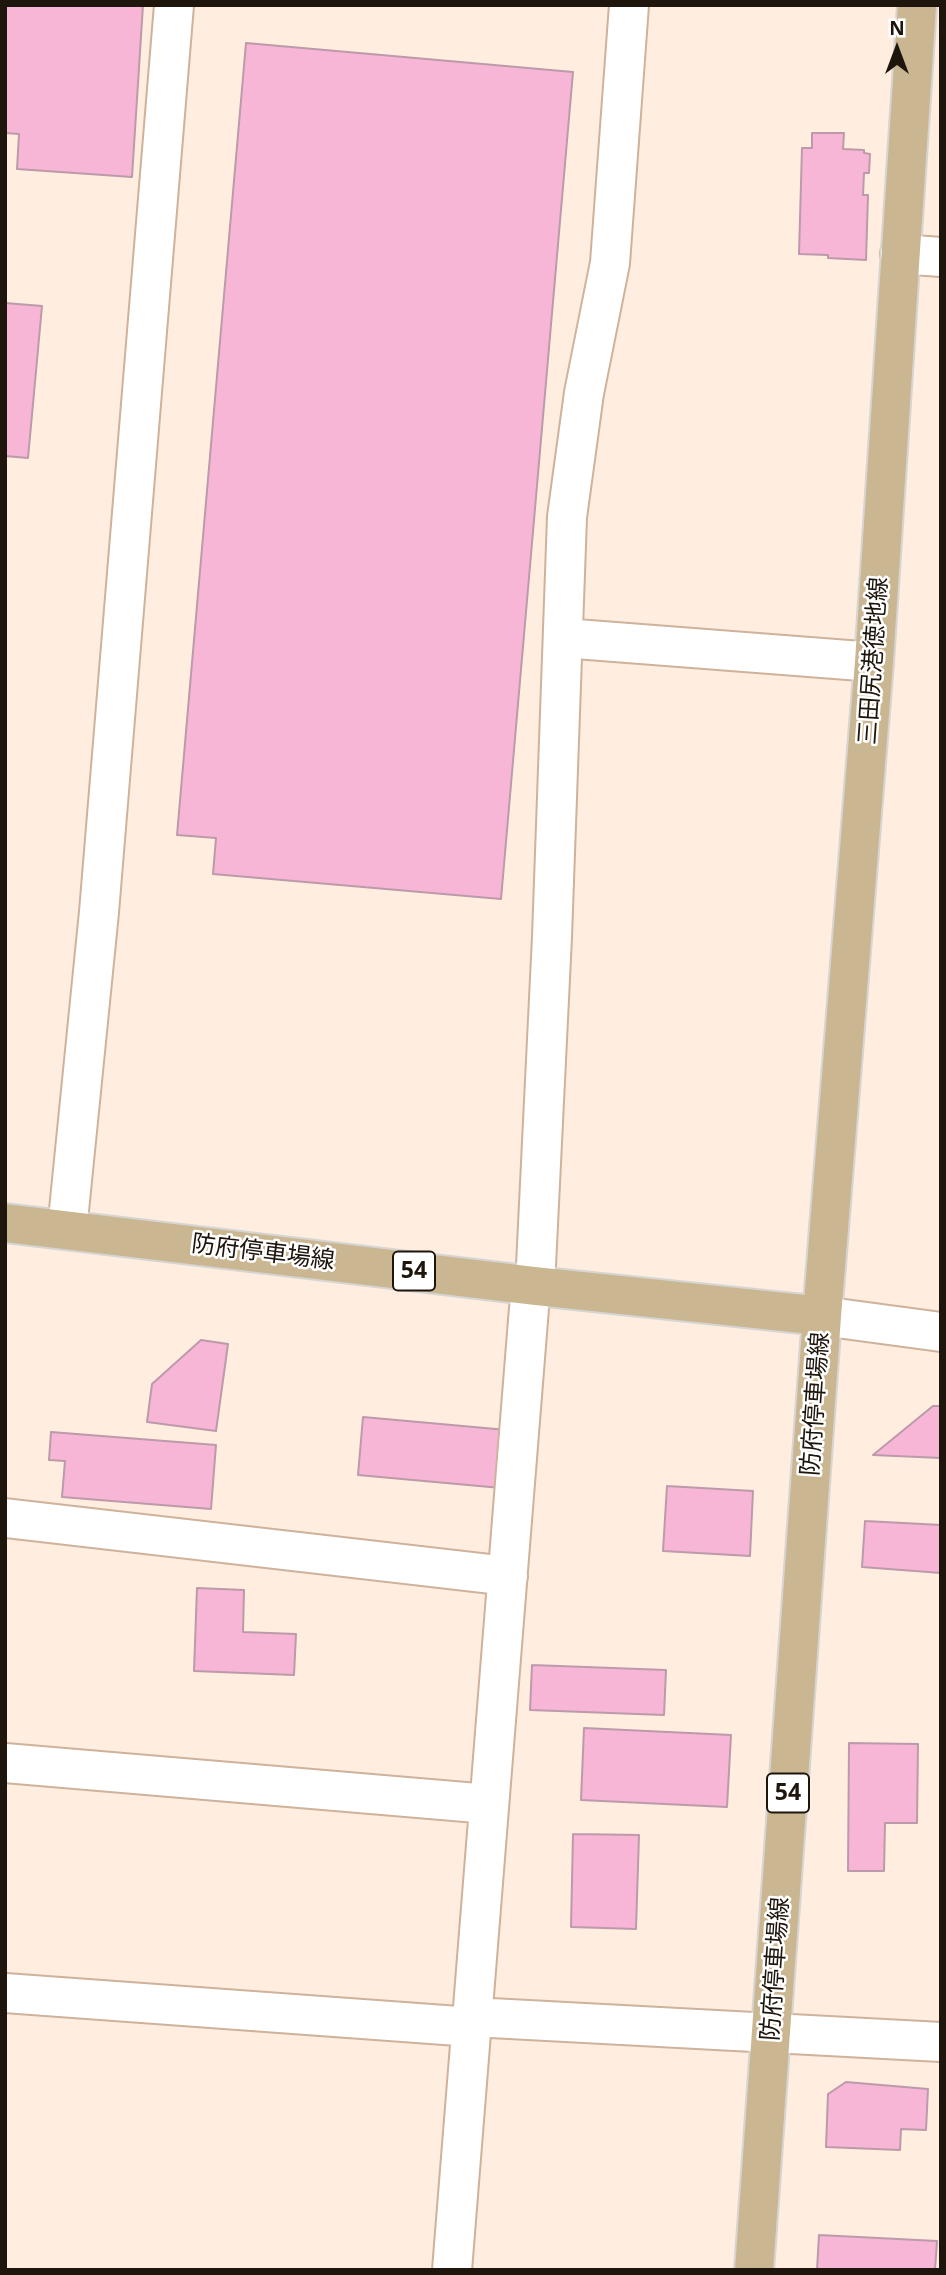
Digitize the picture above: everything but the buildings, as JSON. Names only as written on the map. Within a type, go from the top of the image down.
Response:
[{"type":"main road","name":"三田尻港徳地線","points":[[822,1316],[874,662],[916,5]]},
{"type":"main road","name":"防府停車場線","points":[[5,1223],[532,1297],[822,1316],[754,2270]]},
{"type":"street","points":[[67,1230],[99,912],[174,5]]},
{"type":"street","points":[[452,2270],[532,1297],[552,937],[567,517],[584,393],[610,263],[629,5]]},
{"type":"street","points":[[900,254],[941,257]]},
{"type":"street","points":[[563,638],[874,662]]},
{"type":"street","points":[[822,1316],[941,1332]]},
{"type":"street","points":[[5,1518],[508,1576]]},
{"type":"street","points":[[5,1763],[489,1804]]},
{"type":"street","points":[[5,1993],[472,2022],[941,2042]]}]
